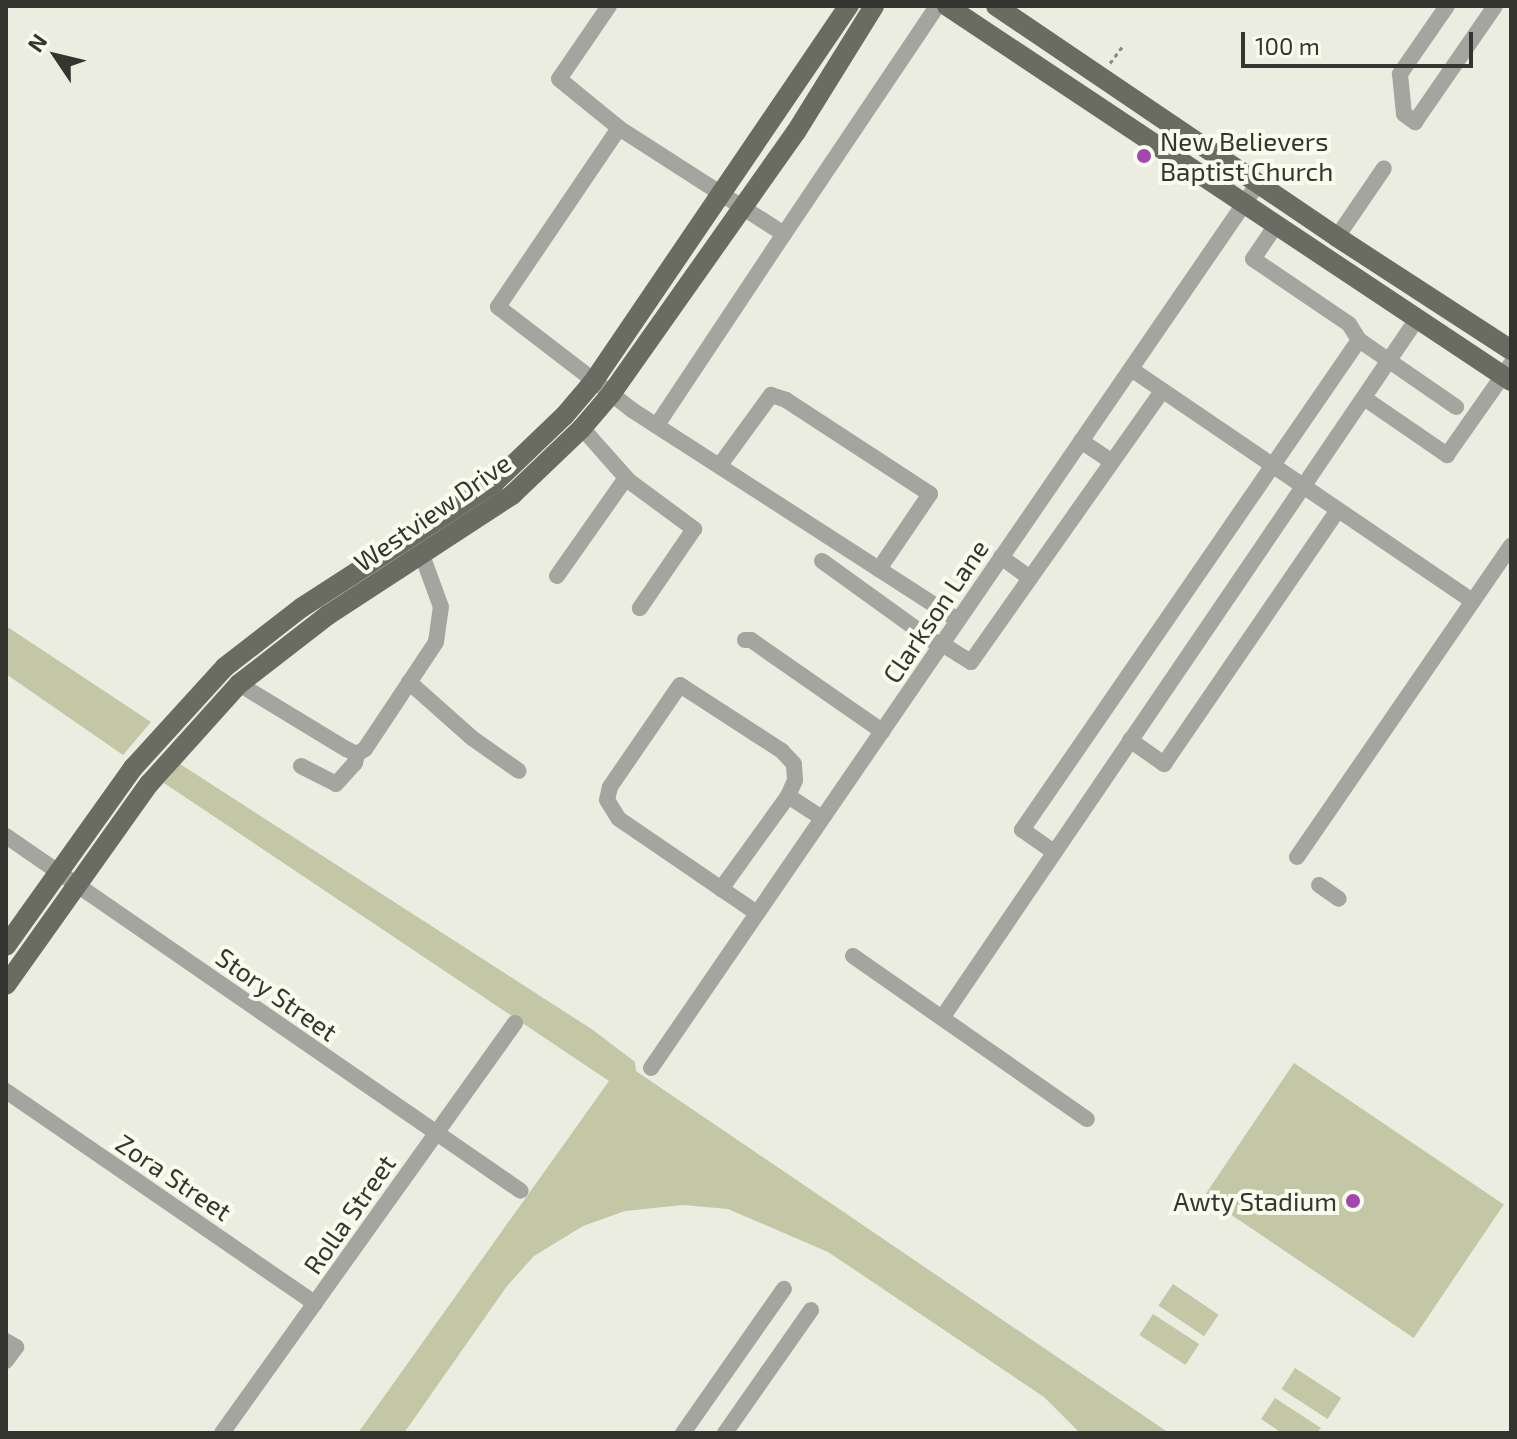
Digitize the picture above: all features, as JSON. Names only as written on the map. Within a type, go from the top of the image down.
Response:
[{"type":"main road","name":"Westview Drive","points":[[6,946],[133,768],[225,667],[301,608],[494,483],[593,382],[722,197],[849,6]]},
{"type":"main road","name":"Westview Drive","points":[[6,985],[149,784],[239,684],[328,615],[512,495],[582,428],[611,394],[796,132],[874,6]]},
{"type":"main road","points":[[947,6],[1417,319],[1509,361]]},
{"type":"main road","points":[[996,6],[1259,182],[1509,361]]},
{"type":"street","points":[[609,6],[559,79],[619,128],[741,210],[784,234]]},
{"type":"street","points":[[657,425],[937,6]]},
{"type":"street","points":[[1447,6],[1400,74],[1404,114],[1415,122],[1495,6]]},
{"type":"street","points":[[1149,141],[1164,118]]},
{"type":"street","points":[[619,128],[498,307],[593,382],[958,620]]},
{"type":"street","points":[[1337,237],[1384,168]]},
{"type":"street","name":"Clarkson Lane","points":[[651,1068],[1259,182]]},
{"type":"street","points":[[1276,225],[1253,259],[1349,324],[1359,340],[1456,407]]},
{"type":"street","points":[[942,1018],[1417,319]]},
{"type":"street","points":[[1054,852],[1022,830],[1359,340]]},
{"type":"street","points":[[1364,398],[1447,455],[1509,361]]},
{"type":"street","points":[[1131,369],[1302,488],[1473,601]]},
{"type":"street","points":[[822,561],[941,645],[971,662],[1162,391]]},
{"type":"street","points":[[720,465],[771,395],[786,400],[930,494],[879,569]]},
{"type":"street","points":[[582,428],[626,478],[694,529],[640,608]]},
{"type":"street","points":[[1081,441],[1112,462]]},
{"type":"street","points":[[557,576],[626,478]]},
{"type":"street","points":[[1130,740],[1164,764],[1337,511]]},
{"type":"street","points":[[1297,857],[1511,546]]},
{"type":"street","points":[[301,766],[336,784],[355,763],[357,754],[365,749],[436,642],[441,607],[422,555]]},
{"type":"street","points":[[1001,557],[1030,578]]},
{"type":"street","points":[[745,640],[751,640],[882,731]]},
{"type":"street","points":[[409,682],[472,738],[519,771]]},
{"type":"street","points":[[239,684],[357,754]]},
{"type":"street","points":[[721,889],[788,796],[795,780],[794,764],[782,751],[680,685],[610,787],[607,800],[619,819],[721,889],[757,913]]},
{"type":"street","points":[[788,796],[822,818]]},
{"type":"street","name":"Story Street","points":[[6,836],[521,1191]]},
{"type":"street","points":[[1319,885],[1339,899]]},
{"type":"street","points":[[853,956],[1087,1119]]},
{"type":"street","name":"Rolla Street","points":[[222,1433],[515,1023]]},
{"type":"street","name":"Zora Street","points":[[6,1091],[315,1303]]},
{"type":"street","points":[[683,1433],[784,1289]]},
{"type":"street","points":[[725,1433],[811,1310]]},
{"type":"path","points":[[1107,67],[1122,47]]},
{"type":"green space","points":[[6,626],[151,722],[123,755],[6,674]]},
{"type":"green space","points":[[180,764],[593,1030],[635,1062],[636,1071],[1169,1433],[1080,1433],[1044,1397],[828,1252],[728,1209],[683,1205],[625,1211],[583,1226],[534,1256],[507,1286],[404,1433],[358,1433],[609,1081],[164,783]]},
{"type":"green space","name":"Awty Stadium","points":[[1294,1063],[1504,1204],[1414,1338],[1204,1196]]},
{"type":"green space","points":[[1173,1284],[1219,1315],[1204,1336],[1158,1306]]},
{"type":"green space","points":[[1153,1314],[1199,1344],[1186,1365],[1139,1335]]},
{"type":"green space","points":[[1295,1368],[1341,1398],[1328,1419],[1281,1389]]},
{"type":"green space","points":[[1275,1398],[1321,1428],[1317,1433],[1282,1433],[1261,1419]]},
{"type":"place","name":"New Believers Baptist Church","points":[[1144,156]]},
{"type":"place","name":"Awty Stadium","points":[[1353,1201]]}]
